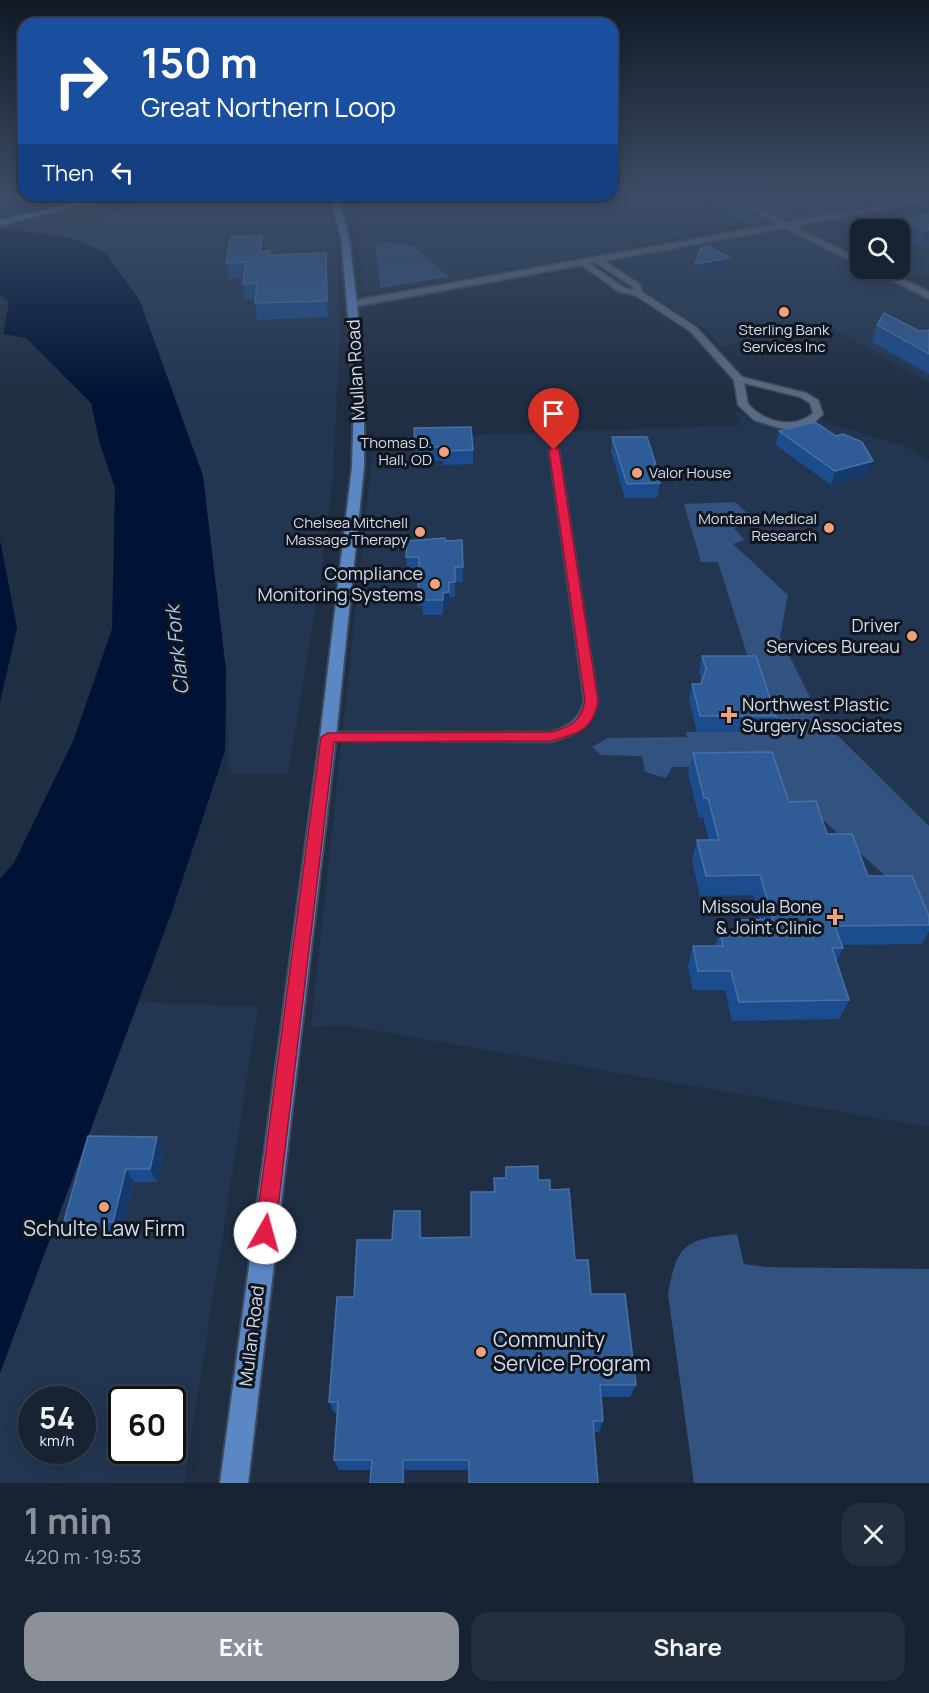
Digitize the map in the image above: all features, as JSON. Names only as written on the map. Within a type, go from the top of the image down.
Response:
[{"type":"main road","name":"Mullan Road","points":[[234,1483],[328,737],[358,467],[359,398],[347,262]]},
{"type":"street","points":[[352,304],[579,262]]},
{"type":"street","points":[[580,262],[622,290],[638,293],[693,328],[739,379],[743,405],[756,417],[774,423],[791,424],[805,423],[818,414],[814,402],[803,394],[739,379]]},
{"type":"street","points":[[600,262],[637,286],[638,293]]},
{"type":"street","points":[[894,279],[929,296]]},
{"type":"street","points":[[328,737],[551,737],[574,730],[589,716],[591,701],[554,450]]},
{"type":"shaded area","points":[[57,262],[337,262],[340,327],[333,475],[323,562],[288,775],[229,774],[226,670]]},
{"type":"shaded area","points":[[360,262],[544,262],[376,293],[362,291]]},
{"type":"shaded area","points":[[377,262],[432,262],[449,277],[381,288]]},
{"type":"shaded area","points":[[850,262],[850,279],[884,279],[929,301],[929,383],[824,323],[721,346],[705,329],[647,293],[612,263]]},
{"type":"shaded area","points":[[910,262],[929,262],[929,274],[910,278]]},
{"type":"shaded area","points":[[734,410],[773,426],[812,424],[822,421],[906,447],[929,461],[929,1127],[349,1026],[311,1027],[374,439],[742,425]]},
{"type":"shaded area","points":[[735,502],[756,521],[734,528],[744,540],[733,544],[788,595],[780,637],[821,719],[929,826],[929,932],[909,897],[812,810],[788,810],[773,767],[672,767],[666,778],[645,772],[642,756],[601,755],[592,747],[608,738],[687,737],[686,732],[771,731],[718,562],[701,562],[684,504]]},
{"type":"shaded area","points":[[138,1002],[258,1007],[184,1483],[0,1483],[0,1373]]},
{"type":"shaded area","points":[[737,1234],[744,1264],[765,1267],[929,1269],[929,1483],[694,1483],[668,1294],[676,1263],[687,1246],[706,1238]]},
{"type":"water","name":"Clark Fork","points":[[0,262],[112,262],[140,301],[203,476],[226,670],[225,751],[171,914],[0,1373],[0,879],[14,863],[74,739],[112,629],[115,488],[100,444],[91,403],[26,338],[3,334],[9,302],[0,294]]},
{"type":"water","points":[[0,540],[17,628],[0,702]]},
{"type":"building","points":[[246,262],[326,262],[327,301],[255,303],[257,283],[243,284]]},
{"type":"building","points":[[884,313],[919,331],[929,330],[929,354],[877,325]]},
{"type":"building","points":[[815,422],[836,436],[843,434],[862,442],[873,461],[835,471],[779,431]]},
{"type":"building","points":[[471,427],[473,450],[443,451],[442,447],[415,447],[414,428]]},
{"type":"building","name":"Valor House","points":[[612,437],[647,437],[660,483],[627,484]]},
{"type":"building","name":"Compliance Monitoring Systems","points":[[445,538],[446,541],[462,540],[463,567],[455,567],[455,582],[449,582],[449,592],[443,593],[443,600],[422,600],[422,591],[418,591],[419,557],[406,557],[407,541]]},
{"type":"building","name":"Northwest Plastic Surgery Associates","points":[[702,656],[756,656],[776,716],[700,716],[692,684],[701,684],[706,669]]},
{"type":"building","name":"Missoula Bone & Joint Clinic","points":[[772,752],[789,802],[816,801],[827,834],[852,834],[868,876],[912,876],[929,916],[929,925],[835,926],[843,948],[832,948],[849,1000],[739,1002],[731,971],[698,971],[693,946],[723,946],[720,932],[743,932],[740,920],[773,919],[760,875],[706,876],[697,840],[719,840],[708,798],[704,798],[693,753]]},
{"type":"building","name":"Schulte Law Firm","points":[[88,1136],[157,1137],[150,1169],[126,1169],[113,1222],[64,1221]]},
{"type":"building","name":"Community Service Program","points":[[538,1166],[538,1180],[550,1180],[550,1190],[569,1189],[575,1260],[588,1260],[591,1294],[625,1294],[636,1385],[600,1385],[603,1421],[593,1421],[598,1483],[469,1483],[469,1460],[403,1460],[403,1483],[370,1483],[372,1460],[334,1460],[338,1402],[329,1402],[337,1297],[354,1297],[357,1240],[392,1240],[394,1211],[420,1211],[420,1238],[471,1237],[471,1192],[495,1192],[494,1178],[506,1178],[506,1167]]},
{"type":"place","name":"Sterling Bank Services Inc","points":[[784,312]]},
{"type":"place","name":"Thomas D. Hall, OD","points":[[444,452]]},
{"type":"place","name":"Valor House","points":[[637,473]]},
{"type":"place","name":"Montana Medical Research","points":[[829,528]]},
{"type":"place","name":"Chelsea Mitchell Massage Therapy","points":[[420,532]]},
{"type":"place","name":"Compliance Monitoring Systems","points":[[435,584]]},
{"type":"place","name":"Driver Services Bureau","points":[[912,636]]},
{"type":"place","name":"Northwest Plastic Surgery Associates","points":[[729,715]]},
{"type":"place","name":"Missoula Bone & Joint Clinic","points":[[835,917]]},
{"type":"place","name":"Schulte Law Firm","points":[[104,1207]]},
{"type":"place","name":"Community Service Program","points":[[481,1352]]},
{"type":"route","points":[[265,1233],[328,737],[551,737],[574,730],[589,716],[591,701],[554,450]]}]
